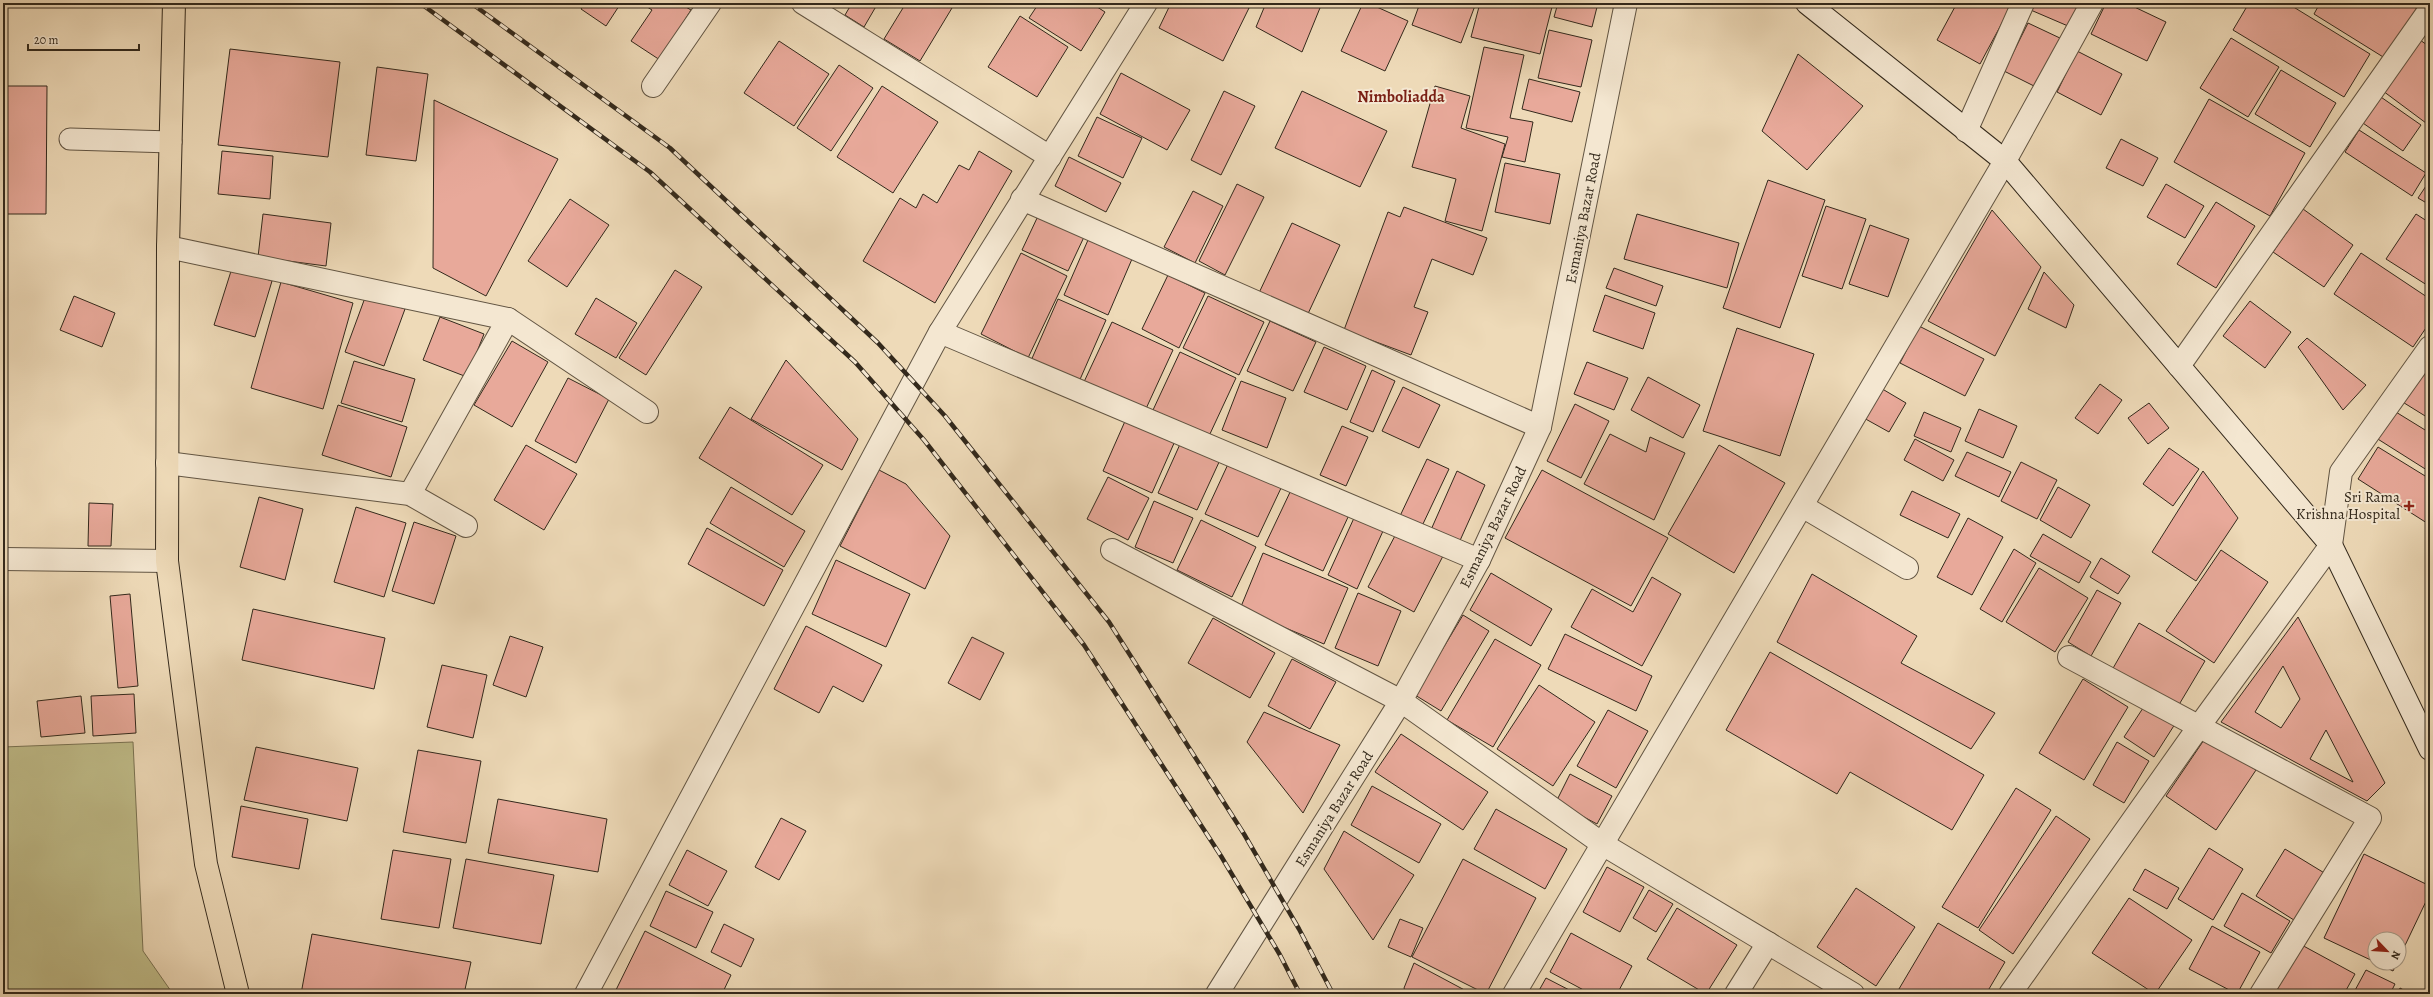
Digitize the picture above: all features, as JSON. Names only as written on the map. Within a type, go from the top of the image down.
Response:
[{"type":"highway","points":[[174,3],[168,247],[167,561],[206,864],[238,994]]},
{"type":"street","points":[[653,86],[710,3]]},
{"type":"street","points":[[803,3],[1050,157]]},
{"type":"street","points":[[586,994],[940,332],[1146,3]]},
{"type":"street","name":"Esmaniya Bazar Road","points":[[1217,994],[1401,701],[1479,560],[1540,427],[1626,3]]},
{"type":"street","points":[[1807,3],[2005,162],[2331,545],[2430,749]]},
{"type":"street","points":[[1966,131],[2023,3]]},
{"type":"street","points":[[1514,994],[1604,845],[2005,162],[2092,3]]},
{"type":"street","points":[[2179,366],[2430,10]]},
{"type":"street","points":[[1022,199],[1540,427]]},
{"type":"street","points":[[168,247],[508,319],[647,412]]},
{"type":"street","points":[[410,494],[508,319]]},
{"type":"street","points":[[940,332],[1479,560]]},
{"type":"street","points":[[2010,994],[2200,725],[2331,545],[2341,472],[2430,347]]},
{"type":"street","points":[[167,463],[410,494],[466,526]]},
{"type":"street","points":[[1802,506],[1907,568]]},
{"type":"street","points":[[1112,550],[1401,701],[1604,845],[1853,994]]},
{"type":"street","points":[[3,559],[167,561]]},
{"type":"street","points":[[2069,657],[2200,725],[2370,818],[2261,994]]},
{"type":"street","points":[[1736,994],[1768,943]]},
{"type":"lane","points":[[70,139],[171,142]]},
{"type":"shaded area","points":[[133,742],[143,951],[173,994],[3,994],[3,747]]},
{"type":"building","points":[[585,3],[621,3],[606,26],[581,9]]},
{"type":"building","points":[[641,3],[679,3],[691,10],[660,60],[631,41],[652,10]]},
{"type":"building","points":[[852,3],[878,3],[864,27],[845,15]]},
{"type":"building","points":[[906,3],[919,3],[925,6],[927,3],[955,3],[920,61],[884,39]]},
{"type":"building","points":[[1039,3],[1091,3],[1105,12],[1081,51],[1029,18]]},
{"type":"building","points":[[1171,3],[1240,3],[1249,8],[1223,61],[1159,28]]},
{"type":"building","points":[[1266,3],[1322,3],[1302,52],[1256,27]]},
{"type":"building","points":[[1363,3],[1368,3],[1408,21],[1385,71],[1341,51]]},
{"type":"building","points":[[1420,3],[1476,3],[1461,43],[1412,25]]},
{"type":"building","points":[[1480,3],[1553,3],[1540,54],[1471,37]]},
{"type":"building","points":[[1558,3],[1598,3],[1592,27],[1554,17]]},
{"type":"building","points":[[1957,3],[2001,3],[2010,8],[1980,64],[1937,40]]},
{"type":"building","points":[[2028,3],[2089,3],[2075,29],[2026,8]]},
{"type":"building","points":[[2106,3],[2126,3],[2166,22],[2147,61],[2091,34]]},
{"type":"building","points":[[2249,3],[2287,3],[2370,54],[2344,97],[2233,30]]},
{"type":"building","points":[[2320,3],[2408,3],[2419,10],[2388,60],[2314,14]]},
{"type":"building","points":[[1020,16],[1068,47],[1037,97],[988,67]]},
{"type":"building","points":[[2028,23],[2062,39],[2038,88],[2004,71]]},
{"type":"building","points":[[1549,30],[1592,40],[1581,87],[1538,78]]},
{"type":"building","points":[[2231,38],[2279,67],[2248,117],[2200,88]]},
{"type":"building","points":[[2420,40],[2430,47],[2430,126],[2383,91]]},
{"type":"building","points":[[779,41],[829,74],[794,126],[744,93]]},
{"type":"building","points":[[1484,47],[1524,55],[1510,118],[1533,122],[1525,162],[1502,157],[1508,137],[1466,128]]},
{"type":"building","points":[[230,49],[340,62],[328,157],[218,145]]},
{"type":"building","points":[[2077,51],[2122,74],[2101,115],[2057,92]]},
{"type":"building","points":[[1798,54],[1863,106],[1807,170],[1762,131]]},
{"type":"building","points":[[839,65],[873,88],[831,151],[797,128]]},
{"type":"building","points":[[377,67],[428,74],[416,161],[366,155]]},
{"type":"building","points":[[2281,70],[2336,103],[2310,147],[2255,114]]},
{"type":"building","points":[[1121,73],[1190,110],[1167,150],[1100,114]]},
{"type":"building","points":[[1529,79],[1580,92],[1572,122],[1522,109]]},
{"type":"building","points":[[3,86],[47,86],[46,214],[3,214]]},
{"type":"building","points":[[882,86],[938,122],[893,193],[837,157]]},
{"type":"building","points":[[1435,86],[1470,96],[1461,128],[1505,144],[1482,231],[1445,221],[1456,179],[1412,167]]},
{"type":"building","points":[[1224,91],[1255,106],[1221,175],[1191,160]]},
{"type":"building","points":[[1302,91],[1387,131],[1360,187],[1275,148]]},
{"type":"building","points":[[2378,95],[2421,125],[2403,151],[2360,121]]},
{"type":"building","points":[[2209,99],[2305,153],[2270,216],[2174,162]]},
{"type":"building","points":[[434,100],[558,159],[486,296],[433,268]]},
{"type":"building","points":[[1097,117],[1142,138],[1123,178],[1078,156]]},
{"type":"building","points":[[2359,130],[2426,173],[2412,196],[2345,152]]},
{"type":"building","points":[[2121,139],[2158,158],[2143,186],[2106,168]]},
{"type":"building","points":[[222,151],[273,156],[270,199],[218,194]]},
{"type":"building","points":[[979,151],[1012,171],[935,303],[863,261],[900,198],[916,208],[923,194],[937,203],[959,165],[969,170]]},
{"type":"building","points":[[1069,157],[1121,183],[1106,212],[1055,186]]},
{"type":"building","points":[[1505,163],[1560,174],[1550,224],[1495,212]]},
{"type":"building","points":[[1768,180],[1825,200],[1780,328],[1723,308]]},
{"type":"building","points":[[2430,180],[2430,205],[2418,198]]},
{"type":"building","points":[[1237,184],[1264,197],[1225,275],[1199,261]]},
{"type":"building","points":[[2166,184],[2204,206],[2185,238],[2147,217]]},
{"type":"building","points":[[1193,191],[1223,206],[1195,263],[1164,247]]},
{"type":"building","points":[[570,199],[609,225],[567,287],[528,261]]},
{"type":"building","points":[[2216,202],[2255,226],[2216,288],[2177,264]]},
{"type":"building","points":[[1826,206],[1866,219],[1842,289],[1802,276]]},
{"type":"building","points":[[1404,207],[1487,238],[1473,275],[1432,259],[1414,307],[1428,312],[1411,355],[1344,330],[1388,212],[1400,217]]},
{"type":"building","points":[[2303,209],[2353,245],[2324,287],[2273,252]]},
{"type":"building","points":[[1992,210],[2041,267],[1995,356],[1928,321]]},
{"type":"building","points":[[263,214],[331,223],[326,266],[258,257]]},
{"type":"building","points":[[1637,214],[1739,243],[1727,288],[1624,259]]},
{"type":"building","points":[[2416,214],[2430,223],[2430,287],[2386,259]]},
{"type":"building","points":[[1038,216],[1084,237],[1068,271],[1022,250]]},
{"type":"building","points":[[1292,223],[1340,245],[1306,318],[1258,295]]},
{"type":"building","points":[[1870,225],[1909,239],[1888,297],[1849,284]]},
{"type":"building","points":[[1088,240],[1132,259],[1108,315],[1064,295]]},
{"type":"building","points":[[1021,253],[1067,276],[1028,358],[981,334]]},
{"type":"building","points":[[2361,253],[2430,299],[2430,322],[2413,347],[2334,294]]},
{"type":"building","points":[[232,268],[272,281],[255,337],[214,325]]},
{"type":"building","points":[[1614,268],[1663,286],[1656,306],[1606,288]]},
{"type":"building","points":[[675,270],[702,287],[646,375],[619,358]]},
{"type":"building","points":[[2044,272],[2074,305],[2066,328],[2028,309]]},
{"type":"building","points":[[1168,275],[1205,293],[1179,348],[1142,329]]},
{"type":"building","points":[[281,282],[353,303],[323,409],[251,388]]},
{"type":"building","points":[[366,295],[405,309],[384,366],[345,352]]},
{"type":"building","points":[[1605,295],[1655,313],[1643,349],[1593,331]]},
{"type":"building","points":[[74,296],[115,313],[102,347],[60,330]]},
{"type":"building","points":[[1208,296],[1264,322],[1239,375],[1183,348]]},
{"type":"building","points":[[596,298],[637,323],[616,358],[575,334]]},
{"type":"building","points":[[1058,299],[1106,320],[1078,384],[1030,363]]},
{"type":"building","points":[[2250,301],[2291,332],[2265,368],[2223,336]]},
{"type":"building","points":[[440,317],[484,334],[467,377],[423,360]]},
{"type":"building","points":[[1270,321],[1316,342],[1293,391],[1247,371]]},
{"type":"building","points":[[1112,322],[1173,350],[1144,413],[1083,384]]},
{"type":"building","points":[[1919,326],[1984,359],[1965,396],[1900,363]]},
{"type":"building","points":[[1737,328],[1814,354],[1780,456],[1703,431]]},
{"type":"building","points":[[2307,338],[2366,385],[2343,410],[2298,347]]},
{"type":"building","points":[[512,341],[548,362],[512,427],[474,405]]},
{"type":"building","points":[[1324,347],[1366,366],[1347,410],[1304,392]]},
{"type":"building","points":[[1180,352],[1236,378],[1209,436],[1153,410]]},
{"type":"building","points":[[786,360],[858,439],[842,470],[751,419]]},
{"type":"building","points":[[354,361],[415,379],[402,422],[341,403]]},
{"type":"building","points":[[1587,362],[1628,378],[1614,410],[1574,394]]},
{"type":"building","points":[[2430,366],[2430,419],[2401,401]]},
{"type":"building","points":[[1372,370],[1395,381],[1373,432],[1350,422]]},
{"type":"building","points":[[1648,377],[1700,405],[1683,438],[1631,410]]},
{"type":"building","points":[[568,378],[609,399],[576,463],[535,441]]},
{"type":"building","points":[[1241,381],[1286,398],[1267,448],[1222,430]]},
{"type":"building","points":[[2100,384],[2122,400],[2098,434],[2075,418]]},
{"type":"building","points":[[1403,387],[1440,405],[1419,448],[1382,431]]},
{"type":"building","points":[[1879,387],[1906,403],[1889,432],[1862,417]]},
{"type":"building","points":[[2149,403],[2169,428],[2148,444],[2128,418]]},
{"type":"building","points":[[1575,404],[1609,421],[1581,478],[1547,461]]},
{"type":"building","points":[[338,405],[407,427],[391,477],[322,455]]},
{"type":"building","points":[[730,407],[823,465],[792,515],[699,458]]},
{"type":"building","points":[[1979,409],[2017,426],[2003,458],[1965,441]]},
{"type":"building","points":[[2391,409],[2430,433],[2430,472],[2373,436]]},
{"type":"building","points":[[1924,412],[1961,428],[1951,452],[1914,436]]},
{"type":"building","points":[[1126,419],[1175,441],[1152,493],[1103,471]]},
{"type":"building","points":[[1342,426],[1368,437],[1346,486],[1320,475]]},
{"type":"building","points":[[1610,434],[1646,452],[1650,437],[1685,453],[1654,520],[1584,484]]},
{"type":"building","points":[[1915,439],[1954,460],[1943,481],[1904,460]]},
{"type":"building","points":[[1181,442],[1220,460],[1197,510],[1158,493]]},
{"type":"building","points":[[526,445],[577,474],[544,530],[494,500]]},
{"type":"building","points":[[1719,445],[1785,483],[1734,573],[1668,534]]},
{"type":"building","points":[[2378,447],[2430,479],[2430,525],[2358,479]]},
{"type":"building","points":[[2169,448],[2199,469],[2173,506],[2143,484]]},
{"type":"building","points":[[1967,452],[2011,472],[1999,497],[1955,476]]},
{"type":"building","points":[[1427,459],[1449,469],[1422,526],[1400,516]]},
{"type":"building","points":[[1229,462],[1282,486],[1258,537],[1205,514]]},
{"type":"building","points":[[2021,462],[2057,480],[2037,519],[2001,501]]},
{"type":"building","points":[[879,470],[906,484],[950,536],[925,589],[840,546]]},
{"type":"building","points":[[1542,470],[1668,538],[1631,606],[1505,538]]},
{"type":"building","points":[[1457,471],[1485,485],[1458,545],[1430,532]]},
{"type":"building","points":[[2203,471],[2238,518],[2196,581],[2152,552]]},
{"type":"building","points":[[1108,477],[1149,498],[1128,540],[1087,519]]},
{"type":"building","points":[[731,487],[805,531],[784,567],[710,523]]},
{"type":"building","points":[[2058,487],[2090,505],[2071,538],[2040,520]]},
{"type":"building","points":[[1292,488],[1349,515],[1323,571],[1265,545]]},
{"type":"building","points":[[1912,491],[1960,514],[1948,538],[1900,515]]},
{"type":"building","points":[[259,497],[303,509],[285,580],[240,567]]},
{"type":"building","points":[[1154,501],[1193,518],[1173,563],[1135,547]]},
{"type":"building","points":[[89,503],[113,504],[111,546],[88,546]]},
{"type":"building","points":[[356,507],[406,523],[384,597],[334,582]]},
{"type":"building","points":[[1354,518],[1383,531],[1357,589],[1328,575]]},
{"type":"building","points":[[1968,518],[2003,537],[1972,595],[1937,577]]},
{"type":"building","points":[[1201,520],[1256,547],[1232,597],[1177,570]]},
{"type":"building","points":[[414,522],[456,536],[434,604],[392,591]]},
{"type":"building","points":[[707,528],[783,570],[764,606],[688,564]]},
{"type":"building","points":[[1397,532],[1443,556],[1414,612],[1368,587]]},
{"type":"building","points":[[2043,534],[2091,562],[2079,583],[2030,556]]},
{"type":"building","points":[[2014,549],[2036,563],[2002,622],[1980,609]]},
{"type":"building","points":[[2221,550],[2268,582],[2214,663],[2166,631]]},
{"type":"building","points":[[1263,553],[1348,588],[1324,644],[1240,609]]},
{"type":"building","points":[[2101,558],[2130,576],[2118,594],[2090,577]]},
{"type":"building","points":[[836,560],[910,594],[886,647],[812,614]]},
{"type":"building","points":[[2039,568],[2088,598],[2055,652],[2006,622]]},
{"type":"building","points":[[1491,573],[1552,609],[1531,646],[1470,610]]},
{"type":"building","points":[[1812,574],[1917,636],[1901,663],[1995,713],[1971,749],[1777,642]]},
{"type":"building","points":[[1652,577],[1681,594],[1642,666],[1571,627],[1592,589],[1633,612]]},
{"type":"building","points":[[2097,590],[2121,603],[2091,656],[2068,642]]},
{"type":"building","points":[[1358,593],[1401,611],[1378,666],[1335,648]]},
{"type":"building","points":[[130,594],[138,686],[118,688],[110,596]]},
{"type":"building","points":[[253,609],[385,638],[374,689],[242,660]]},
{"type":"building","points":[[1463,615],[1489,631],[1441,711],[1415,695]]},
{"type":"building","points":[[2298,617],[2385,783],[2367,801],[2221,722]],"holes":[[[2283,666],[2300,699],[2281,728],[2255,712]],[[2326,730],[2353,782],[2310,759]]]},
{"type":"building","points":[[1213,618],[1275,653],[1250,698],[1188,663]]},
{"type":"building","points":[[2139,623],[2205,661],[2177,708],[2112,670]]},
{"type":"building","points":[[806,626],[882,665],[863,702],[833,686],[819,713],[774,689]]},
{"type":"building","points":[[1565,634],[1652,676],[1636,711],[1548,669]]},
{"type":"building","points":[[510,636],[543,647],[526,697],[493,685]]},
{"type":"building","points":[[972,637],[1004,653],[980,700],[948,683]]},
{"type":"building","points":[[1495,639],[1541,665],[1493,747],[1447,720]]},
{"type":"building","points":[[1770,652],[1984,775],[1952,830],[1850,772],[1837,794],[1726,730]]},
{"type":"building","points":[[1292,659],[1336,682],[1310,729],[1268,706]]},
{"type":"building","points":[[442,665],[487,675],[473,738],[427,727]]},
{"type":"building","points":[[2083,679],[2128,707],[2084,780],[2039,753]]},
{"type":"building","points":[[1539,685],[1595,722],[1553,786],[1497,749]]},
{"type":"building","points":[[134,694],[136,733],[93,736],[91,696]]},
{"type":"building","points":[[81,696],[85,733],[41,737],[37,701]]},
{"type":"building","points":[[2145,705],[2175,724],[2154,757],[2124,737]]},
{"type":"building","points":[[1608,710],[1648,731],[1616,788],[1577,766]]},
{"type":"building","points":[[1264,712],[1340,745],[1303,813],[1247,742]]},
{"type":"building","points":[[1401,734],[1488,792],[1463,830],[1375,772]]},
{"type":"building","points":[[2206,737],[2256,770],[2216,830],[2166,796]]},
{"type":"building","points":[[2117,742],[2149,761],[2124,803],[2093,785]]},
{"type":"building","points":[[256,747],[358,768],[347,821],[244,800]]},
{"type":"building","points":[[418,750],[481,761],[466,843],[403,832]]},
{"type":"building","points":[[1570,774],[1612,796],[1597,824],[1556,802]]},
{"type":"building","points":[[1372,786],[1441,824],[1419,863],[1351,825]]},
{"type":"building","points":[[2016,788],[2051,810],[1978,928],[1942,907]]},
{"type":"building","points":[[498,799],[607,819],[598,872],[488,853]]},
{"type":"building","points":[[241,806],[308,819],[299,869],[232,857]]},
{"type":"building","points":[[1496,809],[1567,849],[1545,889],[1474,849]]},
{"type":"building","points":[[2056,816],[2090,839],[2013,954],[1979,930]]},
{"type":"building","points":[[781,818],[806,831],[779,880],[755,867]]},
{"type":"building","points":[[1344,831],[1414,875],[1373,940],[1324,869]]},
{"type":"building","points":[[2209,848],[2243,869],[2213,920],[2178,899]]},
{"type":"building","points":[[2285,849],[2326,874],[2297,922],[2256,896]]},
{"type":"building","points":[[393,850],[451,859],[439,928],[381,919]]},
{"type":"building","points":[[687,850],[727,871],[708,906],[669,885]]},
{"type":"building","points":[[2364,854],[2430,886],[2430,893],[2407,941],[2407,931],[2367,931],[2367,958],[2324,938]]},
{"type":"building","points":[[466,859],[554,875],[541,944],[453,928]]},
{"type":"building","points":[[1463,859],[1536,898],[1486,994],[1412,957]]},
{"type":"building","points":[[1607,867],[1644,887],[1620,932],[1583,912]]},
{"type":"building","points":[[2145,869],[2179,888],[2167,909],[2133,890]]},
{"type":"building","points":[[1856,888],[1915,927],[1876,986],[1817,947]]},
{"type":"building","points":[[1649,890],[1673,904],[1656,932],[1633,918]]},
{"type":"building","points":[[666,891],[713,912],[696,948],[650,926]]},
{"type":"building","points":[[2242,893],[2290,921],[2271,953],[2224,926]]},
{"type":"building","points":[[2129,898],[2192,940],[2155,994],[2092,953]]},
{"type":"building","points":[[1677,908],[1737,945],[1706,994],[1647,959]]},
{"type":"building","points":[[1400,919],[1423,928],[1411,957],[1388,947]]},
{"type":"building","points":[[1938,923],[2005,962],[1986,994],[1896,994]]},
{"type":"building","points":[[724,924],[754,939],[741,967],[711,952]]},
{"type":"building","points":[[2212,926],[2260,952],[2237,994],[2189,969]]},
{"type":"building","points":[[645,931],[731,975],[722,994],[614,994]]},
{"type":"building","points":[[1571,933],[1632,966],[1617,994],[1591,994],[1550,972]]},
{"type":"building","points":[[312,934],[471,962],[464,994],[301,994]]},
{"type":"building","points":[[2298,943],[2355,974],[2344,994],[2270,994]]},
{"type":"building","points":[[1414,963],[1472,994],[1406,994],[1404,988]]},
{"type":"building","points":[[2366,970],[2395,984],[2390,994],[2353,994]]},
{"type":"building","points":[[1546,978],[1577,994],[1537,994]]},
{"type":"building","points":[[2400,988],[2411,994],[2397,994]]},
{"type":"railway","points":[[420,3],[650,172],[855,362],[924,440],[1084,645],[1221,856],[1280,955],[1300,994]]},
{"type":"railway","points":[[471,3],[670,148],[878,343],[945,416],[1109,622],[1244,834],[1299,929],[1333,994]]},
{"type":"place","name":"Sri Rama Krishna Hospital","points":[[2409,506]]},
{"type":"district","name":"Nimboliadda","points":[[1401,97]]}]
